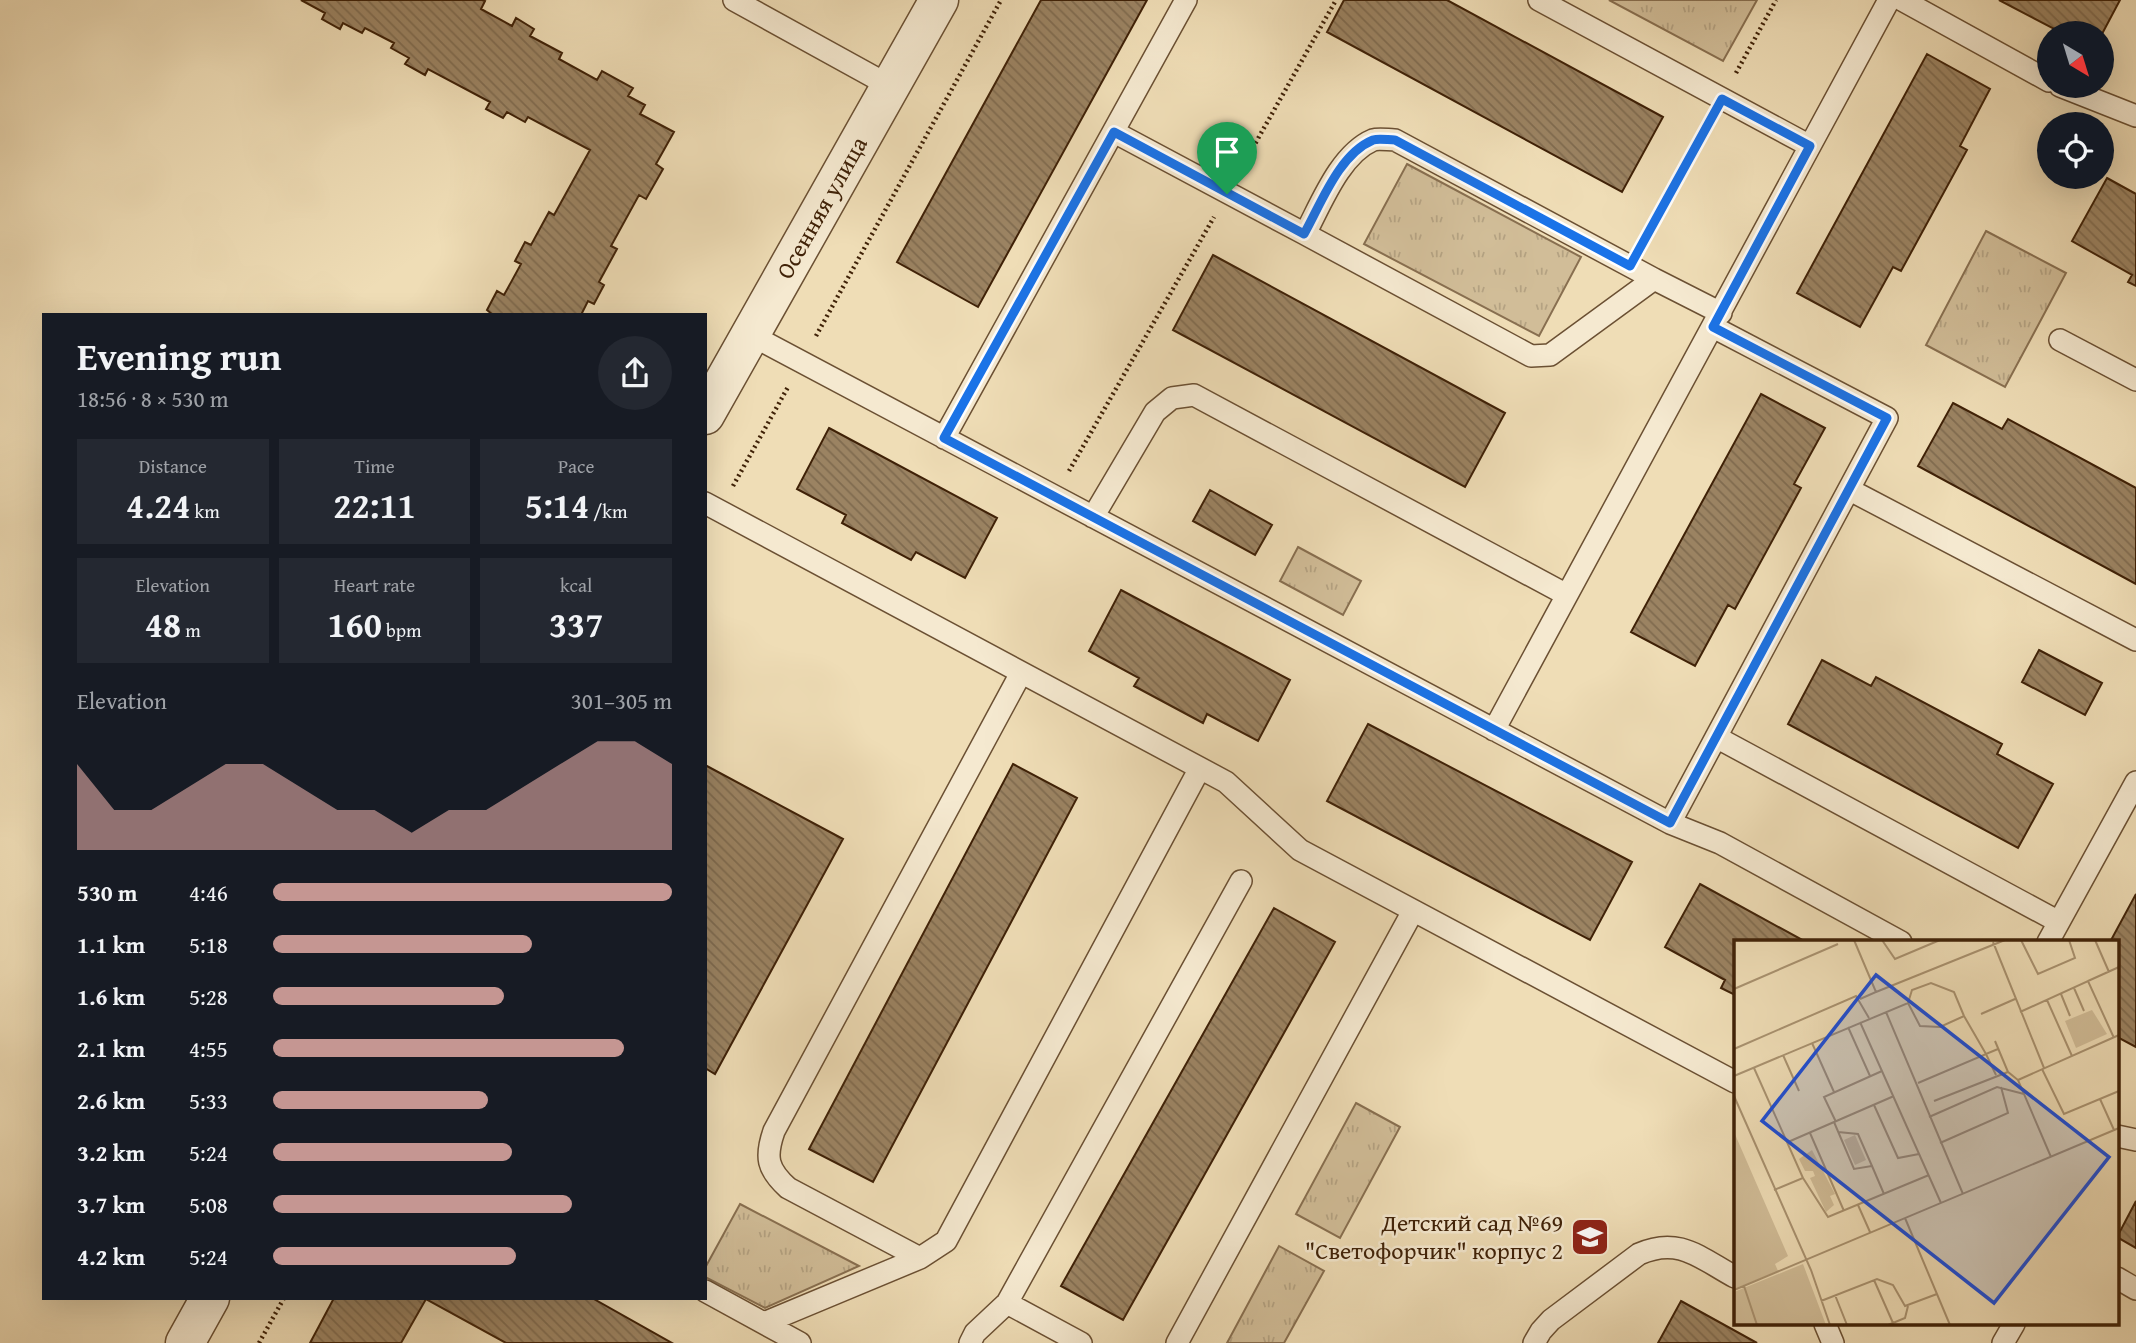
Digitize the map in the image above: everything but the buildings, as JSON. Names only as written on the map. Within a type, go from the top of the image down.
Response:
[{"type":"street","name":"Осенняя улица","points":[[707,412],[939,0]]},
{"type":"street","points":[[185,1343],[209,1300]]},
{"type":"lane","points":[[734,0],[890,86]]},
{"type":"lane","points":[[944,438],[1186,0]]},
{"type":"lane","points":[[1539,0],[1810,146]]},
{"type":"lane","points":[[1494,730],[1889,0]]},
{"type":"lane","points":[[1902,0],[2037,74]]},
{"type":"lane","points":[[2090,98],[2136,116]]},
{"type":"lane","points":[[1114,132],[1531,356],[1550,355],[1654,279]]},
{"type":"lane","points":[[1304,234],[1342,166],[1359,148],[1375,139],[1395,140],[1654,279],[1717,320],[1887,418],[1670,823]]},
{"type":"lane","points":[[751,335],[1670,823],[1720,843],[1897,940]]},
{"type":"lane","points":[[2060,340],[2136,380]]},
{"type":"lane","points":[[1093,517],[1155,412],[1172,398],[1194,395],[1567,595]]},
{"type":"lane","points":[[1850,490],[2136,640]]},
{"type":"lane","points":[[712,507],[1226,782],[1300,850],[1734,1081]]},
{"type":"lane","points":[[920,1258],[788,1188],[774,1176],[769,1161],[769,1145],[774,1131],[1021,673]]},
{"type":"lane","points":[[1717,737],[2059,922]]},
{"type":"lane","points":[[764,1323],[920,1258],[946,1241],[1200,768]]},
{"type":"lane","points":[[2049,940],[2136,782]]},
{"type":"lane","points":[[970,1343],[975,1333],[1007,1303],[1241,881]]},
{"type":"lane","points":[[1177,1343],[1413,911]]},
{"type":"lane","points":[[1534,1343],[1551,1320],[1639,1254],[1653,1248],[1669,1246],[1683,1249],[1734,1276]]},
{"type":"lane","points":[[2118,1279],[2136,1289]]},
{"type":"lane","points":[[707,1292],[800,1343]]},
{"type":"lane","points":[[1007,1303],[1081,1343]]},
{"type":"lane","points":[[1826,1326],[1833,1343]]},
{"type":"lane","points":[[2003,1343],[2013,1326]]},
{"type":"path","points":[[712,507],[802,361],[1001,0]]},
{"type":"path","points":[[1055,496],[1336,0]]},
{"type":"path","points":[[1630,266],[1776,0]]},
{"type":"path","points":[[259,1343],[283,1300]]},
{"type":"green space","points":[[1609,0],[1757,0],[1723,61]]},
{"type":"green space","points":[[1407,164],[1581,257],[1539,336],[1364,244]]},
{"type":"green space","points":[[1986,231],[2066,273],[2005,387],[1926,345]]},
{"type":"green space","points":[[1298,547],[1361,581],[1343,615],[1280,581]]},
{"type":"green space","points":[[1356,1103],[1400,1127],[1340,1238],[1296,1214]]},
{"type":"green space","points":[[740,1204],[859,1266],[765,1308],[707,1278],[707,1264]]},
{"type":"green space","points":[[1279,1246],[1324,1271],[1284,1343],[1227,1343]]},
{"type":"place","name":"Детский сад №69 \"Светофорчик\" корпус 2","points":[[1590,1237]]},
{"type":"route","points":[[1722,99],[1810,146],[1713,327],[1887,418],[1670,823],[944,438],[1114,132],[1227,194],[1304,234],[1342,166],[1359,148],[1375,139],[1395,140],[1630,266],[1722,99]]}]
